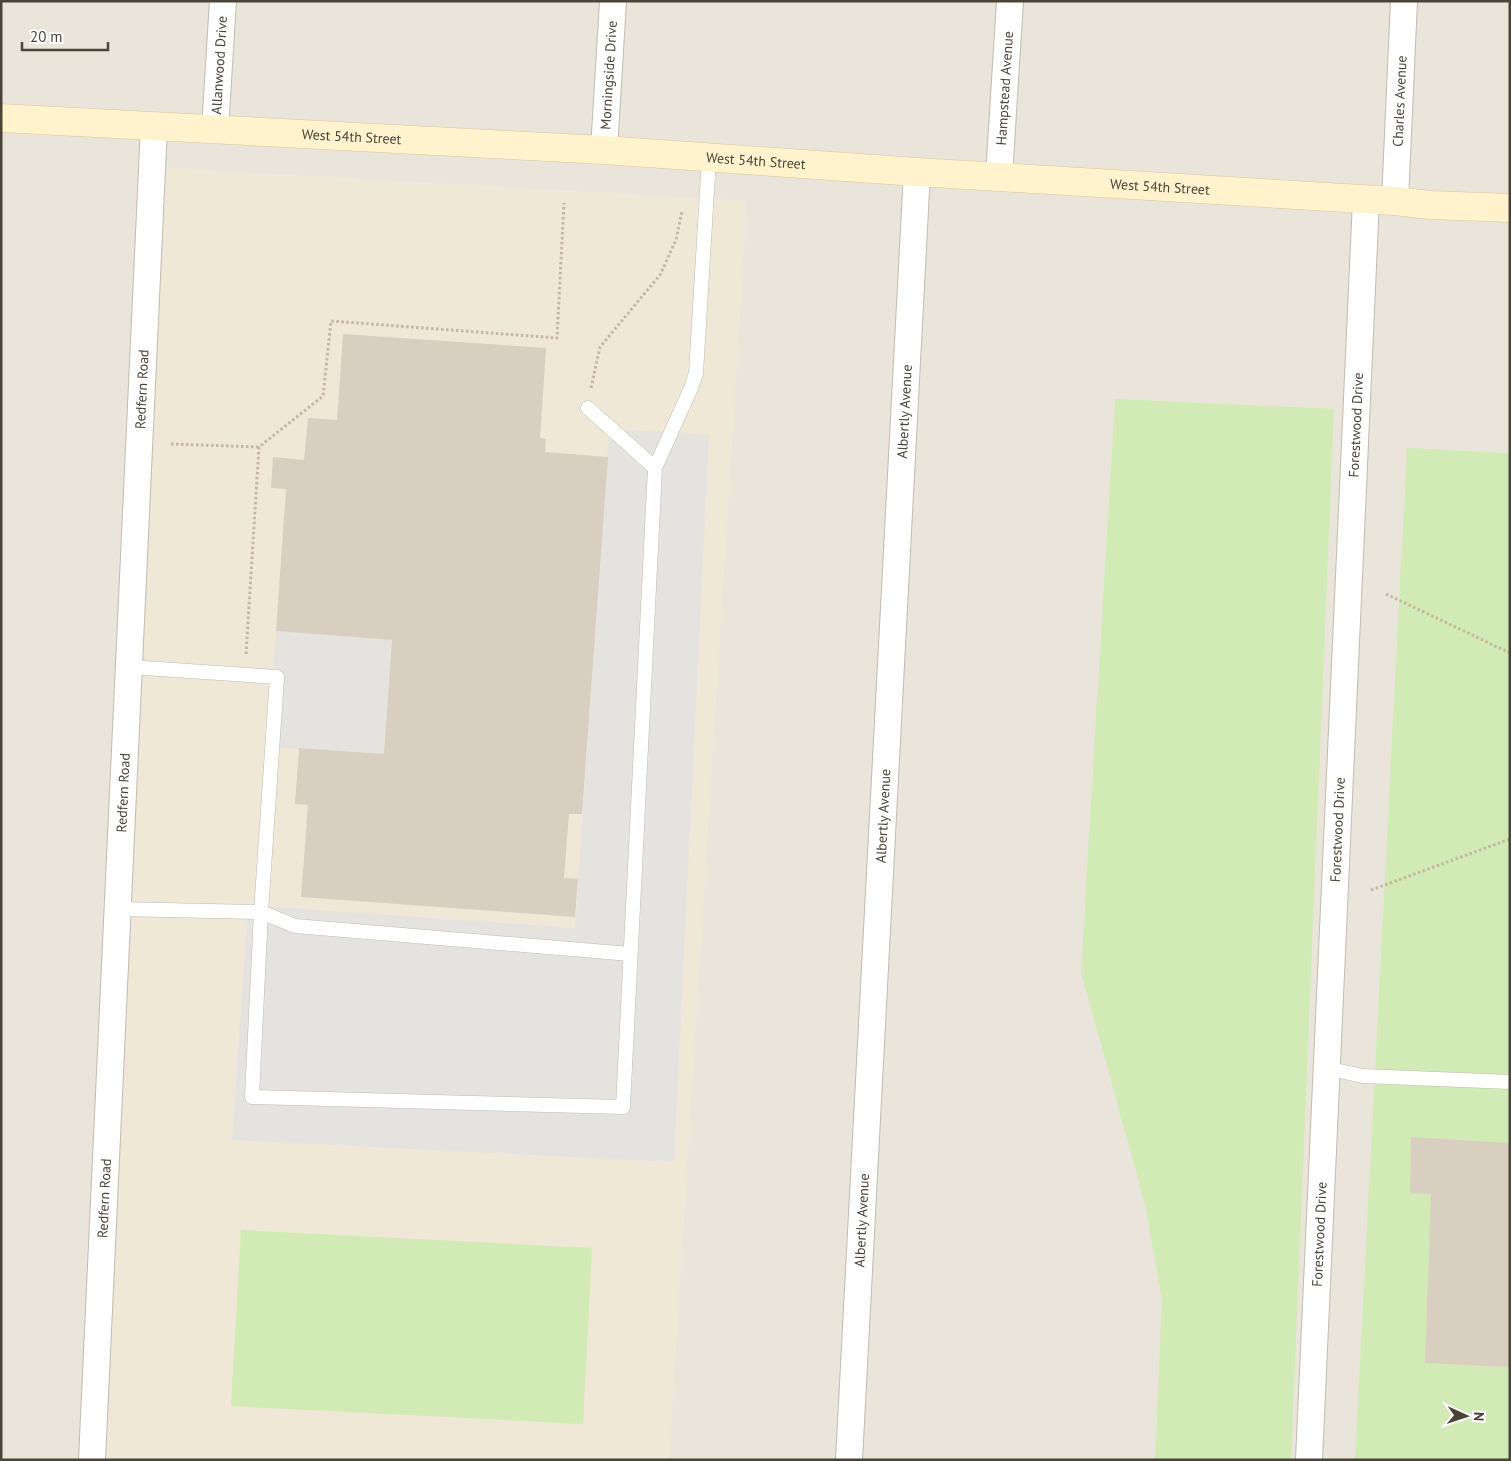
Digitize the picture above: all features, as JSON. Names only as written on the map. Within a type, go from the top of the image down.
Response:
[{"type":"street","name":"Allanwood Drive","points":[[215,128],[223,1]]},
{"type":"street","name":"Morningside Drive","points":[[604,150],[613,1]]},
{"type":"street","name":"Hampstead Avenue","points":[[999,176],[1010,1]]},
{"type":"street","name":"Charles Avenue","points":[[1395,201],[1404,1]]},
{"type":"street","name":"West 54th Street","points":[[1,118],[604,150],[917,172],[1395,201],[1430,205],[1510,208]]},
{"type":"street","name":"Redfern Road","points":[[92,1460],[154,126]]},
{"type":"street","name":"Albertly Avenue","points":[[849,1460],[917,172]]},
{"type":"street","name":"Forestwood Drive","points":[[1308,1460],[1366,200]]},
{"type":"lane","points":[[129,667],[277,677],[261,912],[252,1097],[623,1107],[655,468],[696,373],[709,158]]},
{"type":"lane","points":[[588,408],[655,468]]},
{"type":"lane","points":[[118,909],[261,912],[295,926],[630,954]]},
{"type":"lane","points":[[1326,1068],[1363,1076],[1510,1082]]},
{"type":"path","points":[[171,444],[259,446],[324,396],[331,321],[557,338],[564,203]]},
{"type":"path","points":[[588,408],[600,347],[660,275],[676,240],[682,210]]},
{"type":"path","points":[[245,675],[259,446]]},
{"type":"path","points":[[1386,594],[1510,653]]},
{"type":"path","points":[[1372,890],[1510,840]]},
{"type":"shaded area","points":[[1,1],[1510,1],[1510,1460],[1,1460]]},
{"type":"shaded area","points":[[164,168],[747,201],[669,1460],[106,1460]]},
{"type":"shaded area","points":[[609,429],[709,435],[674,1162],[232,1140],[248,905],[575,928]]},
{"type":"shaded area","points":[[276,631],[392,640],[384,754],[267,747]]},
{"type":"green space","points":[[1115,399],[1334,409],[1291,1460],[1155,1460],[1162,1300],[1145,1204],[1081,972]]},
{"type":"green space","points":[[1407,448],[1510,453],[1510,1460],[1355,1460]]},
{"type":"green space","points":[[241,1230],[592,1248],[583,1424],[231,1406]]},
{"type":"building","points":[[343,334],[546,348],[540,438],[546,439],[545,452],[608,457],[582,814],[569,814],[564,878],[578,879],[575,917],[301,897],[308,805],[295,804],[299,748],[384,754],[392,640],[276,631],[286,489],[271,488],[273,457],[304,460],[308,418],[337,420]]},
{"type":"building","points":[[1411,1137],[1510,1143],[1510,1367],[1425,1363],[1431,1194],[1410,1193]]}]
